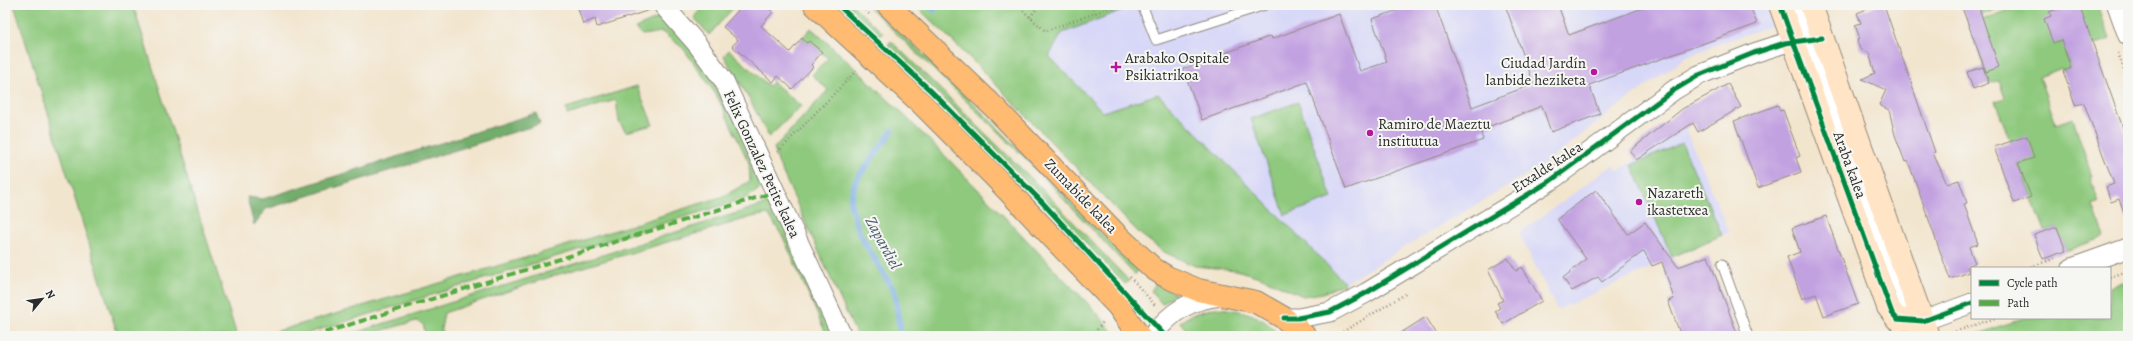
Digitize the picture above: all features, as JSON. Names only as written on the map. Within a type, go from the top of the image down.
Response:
[{"type":"main road","points":[[815,5],[922,104],[1061,245],[1118,306],[1139,336]]},
{"type":"main road","name":"Zumabide kalea","points":[[888,5],[997,110],[1142,258],[1167,277],[1180,284],[1224,296],[1256,302],[1296,330]]},
{"type":"street","name":"Felix Gonzalez Petite kalea","points":[[663,5],[697,44],[724,81],[842,336]]},
{"type":"street","name":"Araba kalea","points":[[1810,5],[1808,39],[1911,327]]},
{"type":"street","points":[[2117,5],[2128,36]]},
{"type":"street","name":"Araba kalea","points":[[1788,6],[1808,39],[1911,327]]},
{"type":"street","name":"Etxalde kalea","points":[[1296,330],[1320,314],[1345,305],[1550,181],[1674,90],[1700,75],[1754,53],[1808,39]]},
{"type":"street","points":[[2075,267],[2128,248]]},
{"type":"street","points":[[1152,336],[1167,318],[1179,308],[1208,298],[1224,296]]},
{"type":"street","points":[[1911,327],[1971,303]]},
{"type":"lane","points":[[1142,5],[1156,40],[1265,5]]},
{"type":"lane","points":[[1722,264],[1748,336]]},
{"type":"path","points":[[1017,5],[1045,31],[1118,5]]},
{"type":"path","points":[[1030,17],[1040,5]]},
{"type":"path","points":[[1092,5],[1095,13]]},
{"type":"path","points":[[773,157],[871,56]]},
{"type":"path","points":[[2111,277],[2128,271]]},
{"type":"path","points":[[1943,336],[1951,335],[1992,319]]},
{"type":"shaded area","name":"Ramiro de Maeztu institutua","points":[[996,5],[1766,5],[1773,25],[1715,45],[1685,58],[1613,110],[1547,162],[1345,283],[1158,94],[1103,112],[1049,55]]},
{"type":"shaded area","name":"Nazareth ikastetxea","points":[[1685,128],[1729,232],[1557,310],[1519,233],[1613,165],[1618,171]]},
{"type":"green space","points":[[14,5],[133,5],[237,336],[118,336]]},
{"type":"green space","points":[[704,5],[736,5],[709,35],[694,17]]},
{"type":"green space","points":[[844,5],[852,5],[883,33],[879,37]]},
{"type":"green space","points":[[867,5],[871,5],[937,67],[1127,260],[1138,269],[1135,275],[1024,157]]},
{"type":"green space","points":[[915,5],[1132,5],[1133,6],[1062,33],[1049,56],[1103,112],[1158,94],[1345,283],[1323,293],[1303,296],[1260,277],[1236,270],[1195,266],[1164,252],[1139,233],[972,60]]},
{"type":"green space","points":[[1978,5],[2008,5],[1982,15]]},
{"type":"green space","points":[[2022,5],[2097,5],[2110,39],[2066,55],[2071,68],[2063,71],[2062,68],[2039,77],[2056,124],[2073,118],[2092,176],[2090,177],[2099,203],[2093,206],[2104,237],[2066,251],[2057,227],[2044,231],[1995,101],[2005,98],[1999,81],[1989,83],[1978,50],[1991,45],[1982,20]]},
{"type":"green space","points":[[664,16],[721,88],[766,185],[746,198],[299,336],[261,336],[568,245],[724,196],[750,181],[749,163],[717,96],[683,48],[662,32],[642,35],[635,28]]},
{"type":"green space","points":[[811,28],[874,86],[966,177],[1104,321],[1114,336],[857,336],[778,162],[774,148],[828,90],[812,75],[828,58],[809,41],[807,43],[802,38]]},
{"type":"green space","points":[[891,41],[1042,189],[1129,281],[1125,284],[984,138],[888,45]]},
{"type":"green space","points":[[729,50],[769,86],[773,82],[801,106],[769,137],[750,100],[724,56]]},
{"type":"green space","points":[[637,86],[653,125],[626,132],[619,122],[616,100],[567,115],[566,108]]},
{"type":"green space","points":[[1298,102],[1332,198],[1285,215],[1251,119]]},
{"type":"green space","points":[[536,113],[540,124],[266,209],[254,225],[247,197],[263,199]]},
{"type":"green space","points":[[1682,143],[1722,235],[1672,257],[1632,165]]},
{"type":"green space","points":[[772,202],[836,336],[827,336],[783,237],[768,214],[752,217],[553,276],[444,313],[441,329],[443,336],[426,336],[423,324],[416,321],[362,336],[344,336]]},
{"type":"green space","points":[[2128,280],[2128,336],[1973,336],[2020,319],[2111,319],[2111,287]]},
{"type":"green space","points":[[1156,283],[1176,294],[1162,304],[1151,291]]},
{"type":"green space","points":[[1214,308],[1242,311],[1250,314],[1266,322],[1279,336],[1191,336],[1180,322],[1193,314]]},
{"type":"building","points":[[577,5],[652,5],[653,9],[597,27],[595,19],[583,24]]},
{"type":"building","points":[[743,5],[765,5],[773,12],[761,26],[790,52],[802,38],[807,43],[809,41],[822,52],[811,65],[813,67],[792,89],[778,76],[773,82],[732,46],[738,40],[723,27]]},
{"type":"building","points":[[1413,5],[1435,5],[1472,107],[1534,84],[1505,5],[1558,5],[1569,35],[1651,5],[1750,5],[1757,24],[1589,85],[1600,114],[1551,132],[1542,106],[1480,130],[1483,140],[1346,189],[1307,82],[1202,120],[1183,69],[1271,36],[1272,39],[1339,14],[1360,71],[1387,62],[1372,19]]},
{"type":"building","points":[[1877,5],[1884,5],[1935,152],[1933,153],[1947,184],[1959,180],[1967,203],[1964,204],[1978,244],[1969,247],[1975,263],[1967,266],[1969,272],[1950,279],[1908,161],[1905,162],[1895,135],[1889,110],[1879,105],[1886,90],[1862,79],[1875,73],[1869,53],[1860,49],[1857,41],[1859,36],[1855,25],[1861,23],[1857,13]]},
{"type":"building","points":[[1961,5],[1978,5],[1999,67],[1986,72]]},
{"type":"building","points":[[2069,5],[2079,5],[2128,142],[2128,218],[2126,218],[2119,199],[2111,202],[2106,187],[2114,184],[2084,103],[2075,105],[2063,71],[2071,68],[2061,40],[2053,43],[2044,19],[2051,16],[2049,12]]},
{"type":"building","points":[[1983,67],[1989,83],[1973,89],[1967,72]]},
{"type":"building","points":[[1728,84],[1741,107],[1698,132],[1693,123],[1636,160],[1630,151],[1682,109]]},
{"type":"building","points":[[1778,105],[1780,111],[1783,110],[1800,156],[1796,158],[1801,172],[1758,188],[1734,121]]},
{"type":"building","points":[[2027,136],[2034,158],[2018,163],[2031,197],[2014,203],[1994,147]]},
{"type":"building","points":[[1596,190],[1628,234],[1645,222],[1678,267],[1708,256],[1738,336],[1681,336],[1668,301],[1674,299],[1662,262],[1652,266],[1644,251],[1602,282],[1598,277],[1572,291],[1563,278],[1586,259],[1557,219]]},
{"type":"building","points":[[1826,216],[1858,304],[1824,316],[1816,294],[1802,299],[1787,257],[1800,252],[1792,228]]},
{"type":"building","points":[[2057,227],[2066,251],[2043,259],[2034,235]]},
{"type":"building","points":[[1508,258],[1516,271],[1522,267],[1542,301],[1503,324],[1495,311],[1500,308],[1497,303],[1503,300],[1488,270]]},
{"type":"building","points":[[1426,317],[1438,336],[1396,336]]},
{"type":"waterway","name":"Zapardiel","points":[[934,5],[934,10]]},
{"type":"waterway","name":"Zapardiel","points":[[892,131],[856,180],[850,202],[859,233],[895,293],[900,329]]},
{"type":"marked path","points":[[313,336],[775,192]]},
{"type":"cycle path","points":[[838,5],[931,91],[1041,201],[1165,336]]},
{"type":"cycle path","points":[[1780,5],[1892,313],[1897,319],[1923,321],[1971,303]]},
{"type":"cycle path","points":[[1284,318],[1298,318],[1330,312],[1366,293],[1550,181],[1674,90],[1699,75],[1754,53],[1785,43],[1822,38]]},
{"type":"place","name":"Arabako Ospitale Psikiatrikoa","points":[[1116,67]]},
{"type":"place","name":"Ciudad Jardín lanbide heziketa","points":[[1594,72]]},
{"type":"place","name":"Ramiro de Maeztu institutua","points":[[1370,133]]},
{"type":"place","name":"Nazareth ikastetxea","points":[[1639,202]]}]
